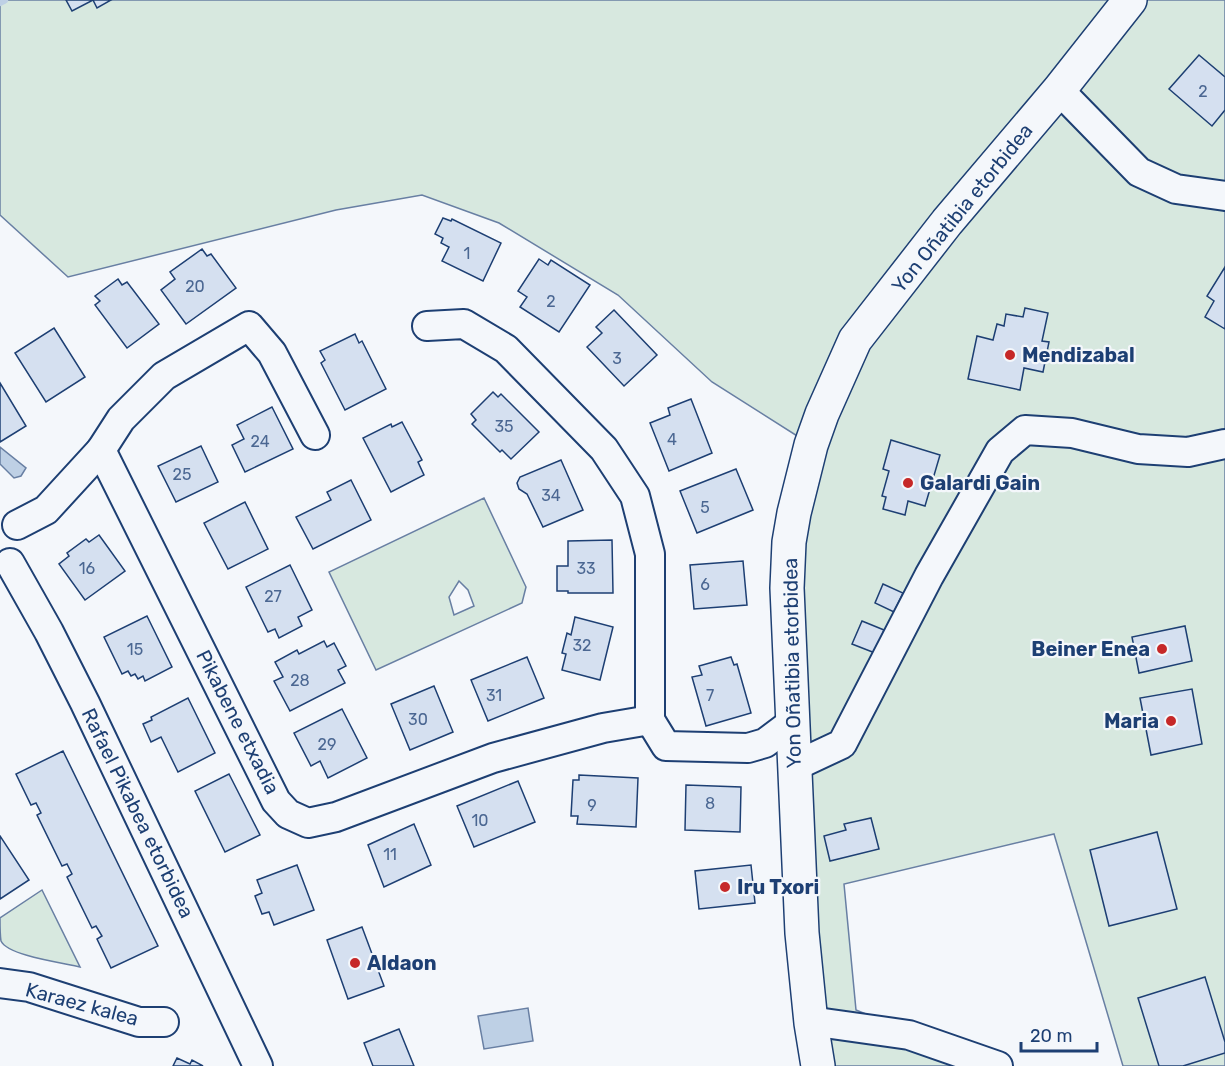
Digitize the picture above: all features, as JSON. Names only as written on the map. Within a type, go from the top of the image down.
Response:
[{"type":"main road","name":"Yon Oñatibia etorbidea","points":[[818,1066],[811,1023],[802,933],[787,588],[789,542],[801,481],[822,414],[855,340],[947,222],[1059,90],[1130,0]]},
{"type":"street","points":[[1059,90],[1139,172],[1176,189],[1225,196]]},
{"type":"street","points":[[427,326],[464,324],[506,349],[604,449],[635,496],[650,554],[650,720],[666,746],[747,748],[765,743],[793,722]]},
{"type":"street","points":[[5,566],[16,555],[20,545],[8,518],[46,510],[101,450],[120,419],[164,376],[249,326],[272,353],[315,435]]},
{"type":"street","points":[[795,766],[842,744],[929,576],[1000,451],[1025,430],[1072,433],[1138,449],[1178,452],[1225,444]]},
{"type":"street","name":"Pikabene etxadia","points":[[101,450],[276,801],[288,814],[308,823],[336,817],[493,758],[603,728],[650,720]]},
{"type":"street","name":"Rafael Pikabea etorbidea","points":[[5,566],[49,632],[85,703],[258,1066]]},
{"type":"street","name":"Karaez kalea","points":[[0,983],[29,987],[139,1022],[164,1022]]},
{"type":"street","points":[[811,1023],[909,1035],[998,1066]]},
{"type":"shaded area","points":[[0,0],[1225,0],[1225,1066],[1123,1066],[1054,834],[844,884],[856,1010],[994,1066],[818,1066],[801,899],[802,439],[712,382],[618,295],[499,223],[422,195],[336,210],[68,277],[0,215]]},
{"type":"shaded area","points":[[484,498],[526,587],[522,603],[376,670],[329,572]],"holes":[[[459,581],[468,590],[474,606],[454,615],[449,597]]]},
{"type":"shaded area","points":[[42,890],[80,967],[25,955],[14,951],[1,941],[0,918]]},
{"type":"water","points":[[0,447],[26,468],[21,476],[14,478],[0,464]]},
{"type":"water","points":[[528,1008],[533,1041],[484,1049],[478,1016]]},
{"type":"building","points":[[66,0],[93,0],[72,11]]},
{"type":"building","points":[[93,0],[111,0],[97,8]]},
{"type":"building","points":[[1199,55],[1225,77],[1225,110],[1212,126],[1169,89]]},
{"type":"building","points":[[443,218],[451,221],[452,219],[501,243],[483,281],[442,261],[449,247],[441,243],[443,238],[435,234]]},
{"type":"building","points":[[202,249],[207,256],[211,254],[236,288],[186,324],[161,290],[175,279],[170,272]]},
{"type":"building","points":[[539,259],[548,265],[551,260],[590,285],[559,332],[520,307],[527,297],[518,291]]},
{"type":"building","points":[[1225,267],[1225,329],[1205,317],[1214,301],[1207,296]]},
{"type":"building","points":[[118,279],[122,285],[127,282],[159,324],[127,348],[95,305],[100,301],[95,296]]},
{"type":"building","name":"Mendizabal","points":[[1025,308],[1048,313],[1042,341],[1049,342],[1043,372],[1024,368],[1020,390],[968,379],[977,336],[993,340],[997,324],[1004,326],[1006,314],[1023,317]]},
{"type":"building","points":[[614,310],[657,355],[624,386],[587,347],[602,333],[596,327]]},
{"type":"building","points":[[54,328],[85,377],[46,402],[15,353]]},
{"type":"building","points":[[355,334],[359,343],[362,341],[386,389],[345,410],[321,363],[325,360],[320,351]]},
{"type":"building","points":[[0,383],[26,426],[0,442]]},
{"type":"building","points":[[493,392],[498,397],[501,394],[539,432],[511,459],[502,450],[500,452],[472,424],[476,420],[471,414]]},
{"type":"building","points":[[691,399],[712,453],[669,471],[650,423],[670,415],[668,408]]},
{"type":"building","points":[[272,407],[293,449],[245,472],[232,445],[244,439],[237,425]]},
{"type":"building","points":[[402,422],[422,460],[418,462],[424,475],[391,492],[363,438],[391,424],[392,427]]},
{"type":"building","name":"Galardi Gain","points":[[891,440],[940,455],[925,506],[908,501],[905,515],[883,509],[886,497],[882,496],[889,471],[883,469]]},
{"type":"building","points":[[201,446],[218,482],[176,502],[158,466]]},
{"type":"building","points":[[561,460],[583,510],[543,527],[527,494],[519,489],[517,483],[520,477]]},
{"type":"building","points":[[736,469],[753,510],[697,533],[680,491]]},
{"type":"building","points":[[351,480],[371,520],[313,549],[296,517],[331,500],[327,492]]},
{"type":"building","points":[[245,502],[268,549],[228,569],[204,523]]},
{"type":"building","points":[[99,535],[125,571],[85,600],[59,564],[69,556],[67,553],[86,539],[89,542]]},
{"type":"building","points":[[612,540],[613,593],[557,591],[557,566],[568,566],[568,541]]},
{"type":"building","points":[[743,561],[747,605],[694,609],[690,565]]},
{"type":"building","points":[[290,565],[312,610],[298,617],[302,626],[279,638],[275,629],[268,632],[246,587]]},
{"type":"building","points":[[883,584],[903,593],[894,612],[875,603]]},
{"type":"building","points":[[147,616],[172,667],[145,681],[143,676],[138,679],[135,674],[131,676],[128,671],[122,674],[104,637]]},
{"type":"building","points":[[575,617],[613,627],[600,680],[562,670],[566,654],[562,653],[567,633],[571,635]]},
{"type":"building","points":[[862,621],[884,630],[875,653],[852,644]]},
{"type":"building","name":"Beiner Enea","points":[[1185,626],[1192,661],[1139,673],[1132,637]]},
{"type":"building","points":[[324,641],[327,647],[334,643],[346,666],[338,670],[345,683],[290,711],[274,681],[283,677],[275,662],[297,650],[299,654]]},
{"type":"building","points":[[527,657],[544,698],[488,721],[471,680]]},
{"type":"building","points":[[731,657],[734,665],[737,664],[751,713],[706,726],[692,677],[702,675],[699,666]]},
{"type":"building","points":[[434,686],[453,732],[410,750],[391,704]]},
{"type":"building","name":"Maria","points":[[1192,689],[1202,744],[1151,755],[1140,698]]},
{"type":"building","points":[[188,698],[215,753],[178,772],[161,737],[151,742],[143,724],[152,720],[151,717]]},
{"type":"building","points":[[342,709],[367,758],[328,778],[320,761],[311,766],[294,733]]},
{"type":"building","points":[[63,751],[158,946],[111,968],[97,939],[102,936],[96,926],[92,928],[67,877],[72,874],[67,864],[62,866],[37,815],[41,813],[36,803],[31,805],[16,774]]},
{"type":"building","points":[[229,774],[260,835],[225,852],[195,791]]},
{"type":"building","points":[[579,775],[638,778],[636,827],[577,824],[578,816],[571,816],[573,780],[579,780]]},
{"type":"building","points":[[518,781],[535,822],[474,847],[457,806]]},
{"type":"building","points":[[686,785],[741,787],[740,832],[685,830]]},
{"type":"building","points":[[871,818],[879,849],[830,861],[824,836],[846,830],[844,824]]},
{"type":"building","points":[[414,824],[431,865],[384,887],[368,845]]},
{"type":"building","points":[[1157,832],[1177,909],[1109,926],[1090,850]]},
{"type":"building","points":[[0,836],[29,880],[0,899]]},
{"type":"building","points":[[297,865],[314,910],[274,925],[269,912],[262,914],[255,896],[262,893],[257,880]]},
{"type":"building","name":"Iru Txori","points":[[751,865],[755,903],[699,909],[695,871]]},
{"type":"building","name":"Aldaon","points":[[362,927],[384,986],[348,999],[327,940]]},
{"type":"building","points":[[1205,977],[1225,1042],[1225,1053],[1183,1066],[1159,1066],[1138,998]]},
{"type":"building","points":[[399,1029],[414,1066],[373,1066],[364,1043]]},
{"type":"building","points":[[177,1058],[190,1064],[192,1060],[203,1066],[173,1066]]},
{"type":"waterway","points":[[0,2],[4,0]]},
{"type":"place","name":"Mendizabal","points":[[1010,355]]},
{"type":"place","name":"Galardi Gain","points":[[908,483]]},
{"type":"place","name":"Beiner Enea","points":[[1162,649]]},
{"type":"place","name":"Maria","points":[[1171,721]]},
{"type":"place","name":"Iru Txori","points":[[725,887]]},
{"type":"place","name":"Aldaon","points":[[355,963]]}]
